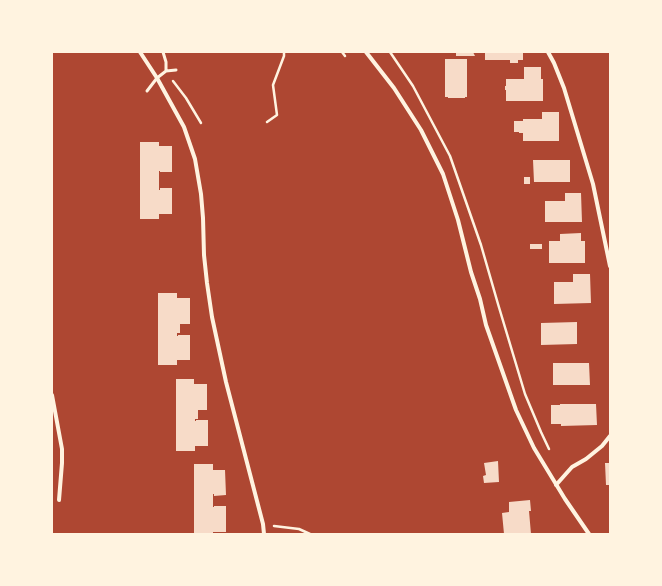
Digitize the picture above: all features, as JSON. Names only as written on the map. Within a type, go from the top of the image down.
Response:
[{"type":"street","points":[[140,52],[157,78],[184,127],[195,159],[204,218],[204,255],[212,317],[226,382],[264,524],[264,534]]},
{"type":"street","points":[[366,52],[394,88],[421,130],[443,174],[458,220],[486,325],[516,410],[534,448],[564,499],[589,534]]},
{"type":"street","points":[[548,52],[564,88],[593,184],[610,266]]},
{"type":"street","points":[[52,396],[62,449],[59,500]]},
{"type":"street","points":[[556,485],[572,467],[586,459],[602,446],[610,436]]},
{"type":"lane","points":[[163,52],[166,62],[166,72]]},
{"type":"lane","points":[[147,91],[157,78],[166,72],[176,70]]},
{"type":"path","points":[[267,122],[277,115],[273,85],[284,56],[284,52]]},
{"type":"path","points":[[342,52],[345,56]]},
{"type":"path","points":[[390,52],[413,86],[450,156],[481,245],[525,394],[550,450]]},
{"type":"path","points":[[166,72],[186,98],[201,123]]},
{"type":"path","points":[[264,524],[299,529],[310,534]]},
{"type":"shaded area","points":[[52,52],[610,52],[610,534],[52,534]]},
{"type":"building","points":[[456,52],[473,52],[475,56],[456,56]]},
{"type":"building","points":[[485,52],[523,52],[523,60],[518,60],[518,63],[510,63],[510,60],[485,60]]},
{"type":"building","points":[[445,59],[467,59],[467,97],[445,97]]},
{"type":"building","points":[[524,67],[541,67],[541,79],[543,79],[543,101],[506,101],[506,79],[524,79]]},
{"type":"building","points":[[542,112],[559,112],[559,141],[523,141],[523,133],[514,132],[514,121],[523,121],[523,119],[542,119]]},
{"type":"building","points":[[140,142],[159,142],[159,146],[172,146],[172,172],[159,171],[159,190],[160,188],[172,188],[172,214],[159,214],[159,219],[140,219]]},
{"type":"building","points":[[533,160],[570,160],[570,182],[534,182]]},
{"type":"building","points":[[524,177],[530,177],[530,184],[524,184]]},
{"type":"building","points":[[565,193],[581,193],[582,222],[545,222],[545,201],[565,201]]},
{"type":"building","points":[[581,233],[581,241],[585,241],[585,263],[549,263],[549,241],[560,241],[560,234]]},
{"type":"building","points":[[530,244],[542,244],[542,249],[530,249]]},
{"type":"building","points":[[573,274],[590,274],[591,303],[554,304],[554,282],[573,282]]},
{"type":"building","points":[[158,293],[177,293],[177,298],[190,298],[190,324],[180,324],[180,333],[177,333],[177,336],[190,335],[190,360],[177,360],[177,365],[158,365]]},
{"type":"building","points":[[577,322],[577,344],[541,345],[541,323]]},
{"type":"building","points":[[553,363],[589,363],[590,385],[553,385]]},
{"type":"building","points":[[176,379],[194,379],[194,384],[207,384],[207,410],[198,410],[198,419],[195,419],[195,421],[208,420],[208,446],[195,446],[195,451],[176,451]]},
{"type":"building","points":[[596,404],[597,425],[561,426],[561,424],[551,424],[551,405]]},
{"type":"building","points":[[498,461],[499,482],[484,483],[483,476],[486,475],[484,463]]},
{"type":"building","points":[[605,463],[610,463],[610,485],[606,485]]},
{"type":"building","points":[[194,464],[213,464],[213,470],[225,470],[226,495],[214,496],[213,494],[213,507],[226,506],[226,532],[194,534]]},
{"type":"building","points":[[530,500],[531,511],[529,511],[531,534],[504,534],[502,513],[509,512],[509,502]]}]
